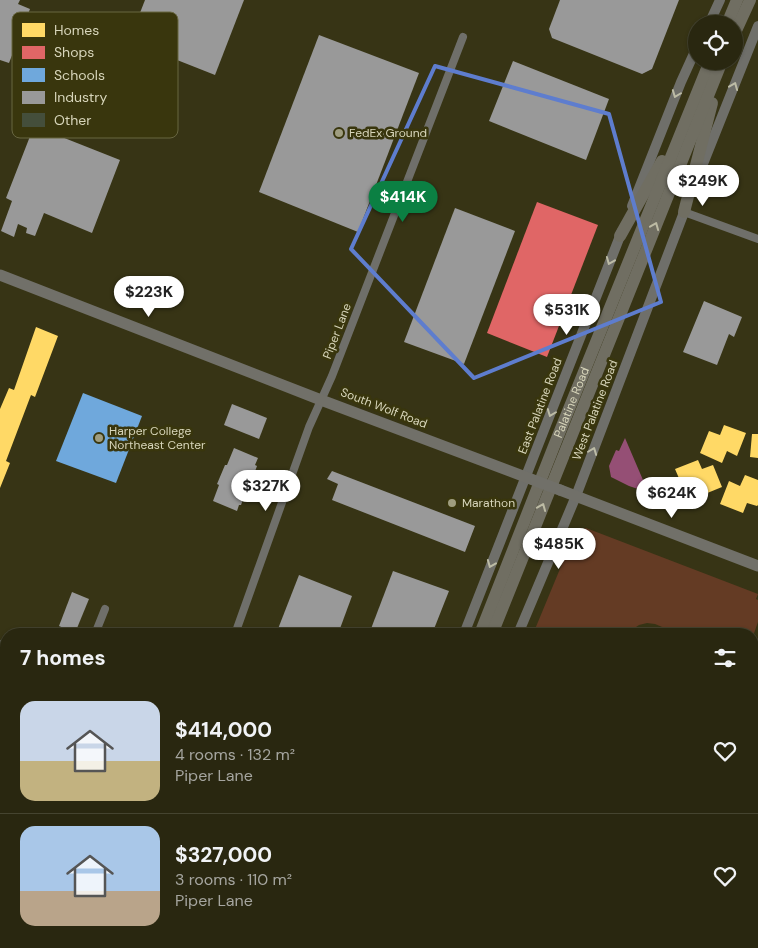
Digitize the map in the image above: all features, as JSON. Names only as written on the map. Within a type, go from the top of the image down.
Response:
[{"type":"highway","points":[[731,15],[737,0]]},
{"type":"highway","points":[[743,15],[750,0]]},
{"type":"highway","name":"Palatine Road","points":[[482,628],[706,70]]},
{"type":"highway","name":"Palatine Road","points":[[494,628],[718,70]]},
{"type":"highway","points":[[684,212],[720,70]]},
{"type":"highway","points":[[620,236],[688,115]]},
{"type":"main road","name":"South Wolf Road","points":[[0,275],[321,400],[531,478],[758,566]]},
{"type":"street","points":[[713,15],[720,0]]},
{"type":"street","name":"West Palatine Road","points":[[521,628],[576,496],[684,212],[758,26]]},
{"type":"street","name":"Piper Lane","points":[[237,628],[300,450],[332,376],[463,37]]},
{"type":"street","name":"East Palatine Road","points":[[467,628],[531,478],[620,236],[688,67]]},
{"type":"street","points":[[684,212],[758,240]]},
{"type":"street","points":[[97,628],[105,609]]},
{"type":"highlighted area","points":[[435,66],[609,114],[661,302],[474,378],[351,249]]},
{"type":"shaded area","points":[[625,438],[646,487],[641,490],[611,477],[609,466],[616,450],[619,451]]},
{"type":"shaded area","points":[[586,528],[758,594],[756,599],[758,600],[758,622],[756,628],[665,628],[647,623],[634,628],[535,628],[574,535]]},
{"type":"building: Homes","points":[[36,327],[58,336],[35,397],[31,395],[6,461],[10,463],[0,488],[0,409],[9,388],[14,390]]},
{"type":"building: Homes","points":[[724,425],[746,433],[737,456],[727,451],[722,463],[700,453],[709,431],[720,435]]},
{"type":"building: Homes","points":[[752,434],[758,434],[758,458],[750,457]]},
{"type":"building: Homes","points":[[698,460],[702,469],[713,465],[722,487],[700,496],[694,486],[684,490],[675,469]]},
{"type":"building: Homes","points":[[745,475],[758,480],[758,505],[747,503],[743,513],[720,504],[729,481],[740,486]]},
{"type":"building: Shops","points":[[537,202],[598,225],[547,357],[487,333]]},
{"type":"building: Schools","name":"Harper College Northeast Center","points":[[83,393],[142,416],[116,483],[56,461]]},
{"type":"building: Industry","points":[[0,0],[20,0],[18,4],[30,9],[29,12],[12,12],[12,55],[9,63],[0,60]]},
{"type":"building: Industry","points":[[145,0],[244,0],[215,75],[178,60],[178,12],[140,12]]},
{"type":"building: Industry","points":[[560,0],[679,0],[652,69],[642,74],[552,38],[549,29]]},
{"type":"building: Industry","name":"FedEx Ground","points":[[319,35],[419,73],[358,232],[259,192]]},
{"type":"building: Industry","points":[[513,61],[609,99],[586,160],[489,121]]},
{"type":"building: Industry","points":[[29,138],[64,138],[120,160],[92,233],[44,213],[35,236],[26,233],[27,228],[18,224],[14,237],[1,231],[12,201],[6,198]]},
{"type":"building: Industry","points":[[455,208],[515,231],[464,364],[404,342]]},
{"type":"building: Industry","points":[[704,301],[742,317],[734,337],[729,334],[717,365],[683,352]]},
{"type":"building: Industry","points":[[232,404],[267,418],[259,439],[224,425]]},
{"type":"building: Industry","points":[[234,448],[258,458],[254,474],[252,472],[250,477],[252,478],[249,487],[246,486],[244,497],[237,511],[213,501],[219,485],[217,484]]},
{"type":"building: Industry","points":[[332,471],[475,526],[465,552],[332,500],[338,484],[327,479]]},
{"type":"building: Industry","points":[[393,571],[449,591],[434,628],[371,628]]},
{"type":"building: Industry","points":[[299,575],[352,596],[340,628],[278,628]]},
{"type":"building: Industry","points":[[72,592],[89,599],[77,628],[59,626]]},
{"type":"place","name":"FedEx Ground","points":[[339,133]]},
{"type":"place","name":"Harper College Northeast Center","points":[[99,438]]},
{"type":"place","name":"Marathon","points":[[452,503]]}]
